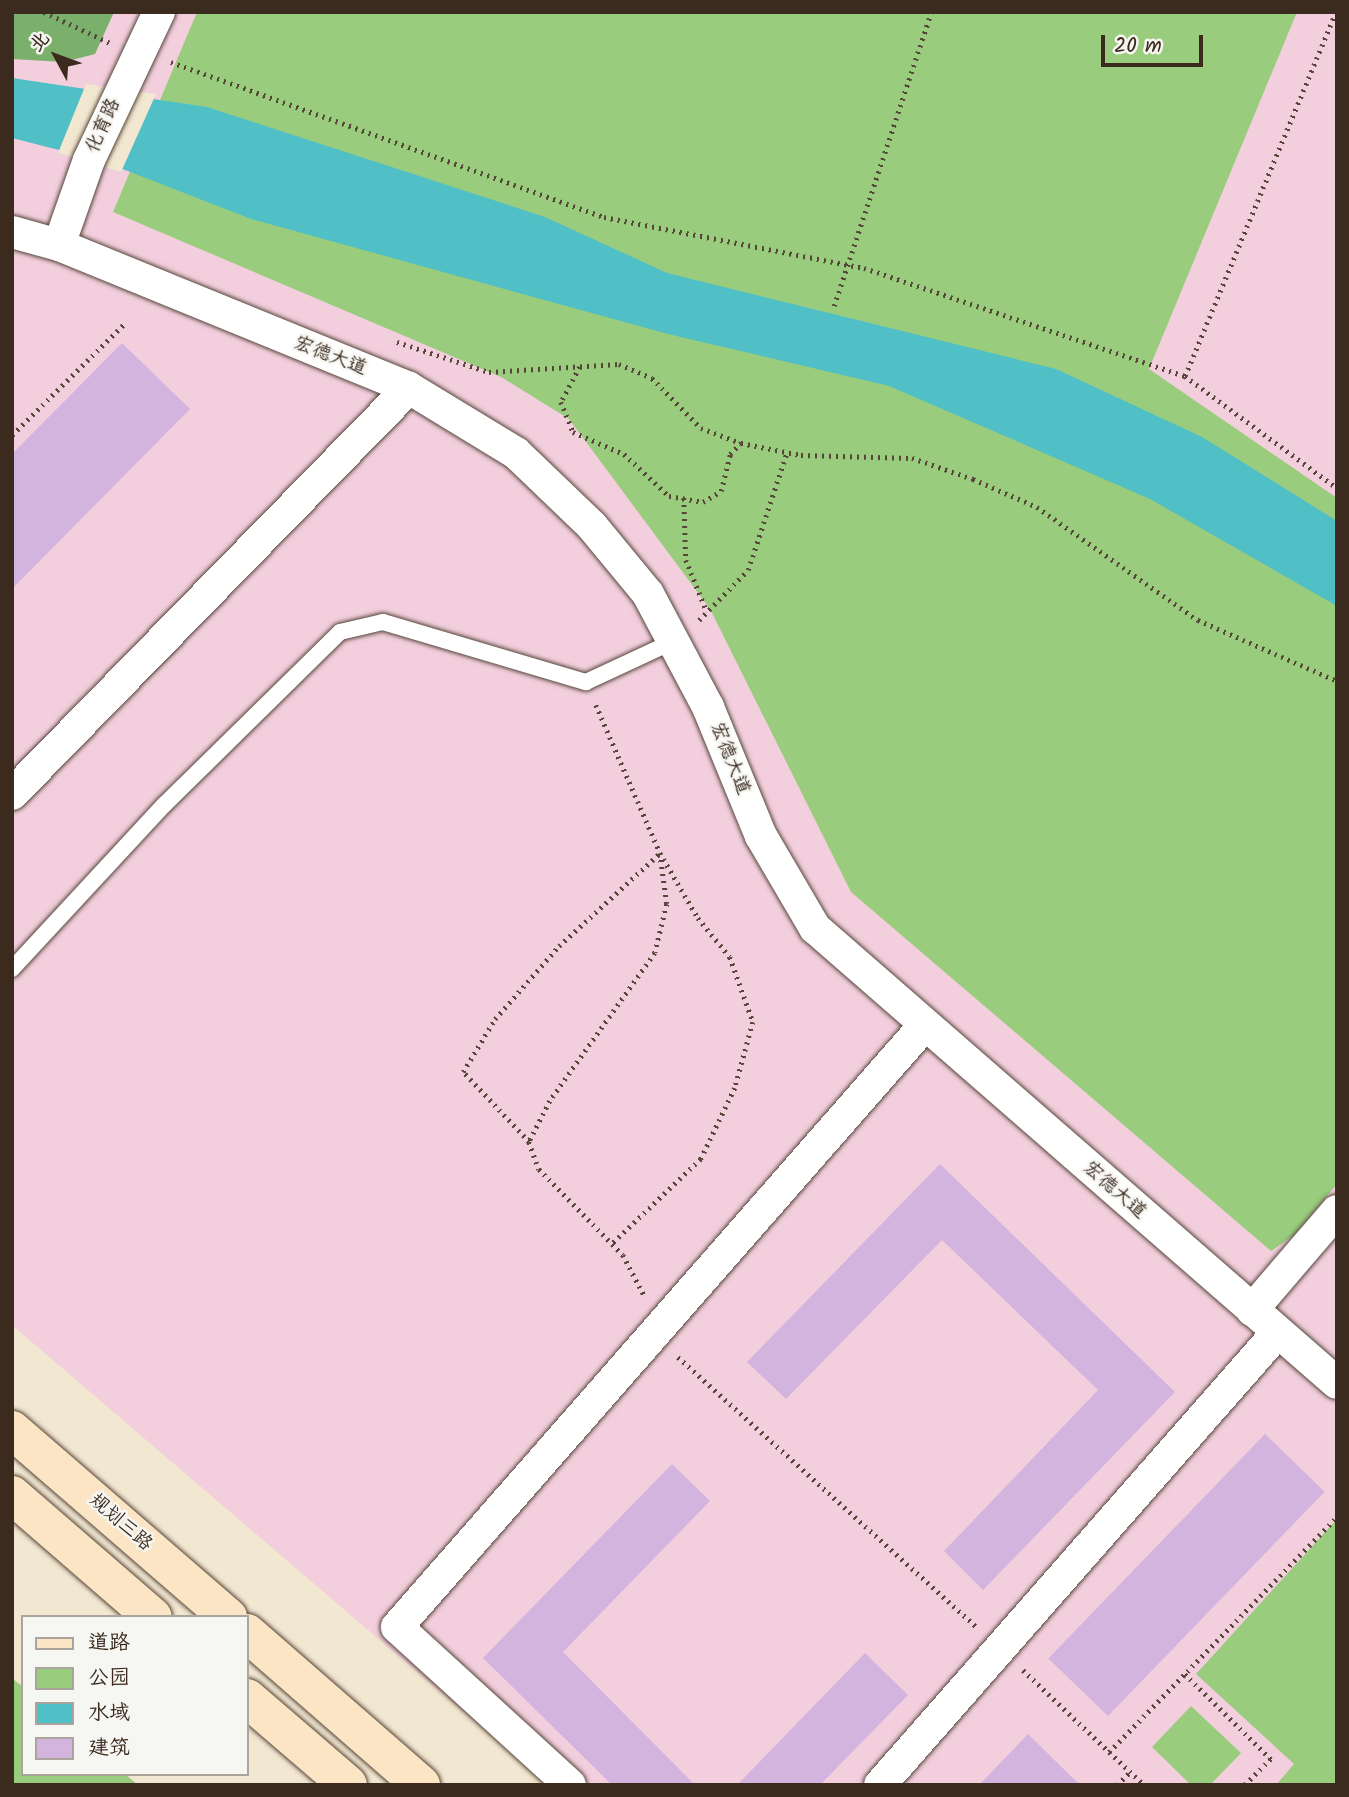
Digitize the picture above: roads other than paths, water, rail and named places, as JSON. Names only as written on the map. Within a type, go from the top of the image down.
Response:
[{"type":"main road","name":"规划三路","points":[[12,1430],[226,1615]]},
{"type":"main road","points":[[12,1495],[151,1615]]},
{"type":"main road","points":[[248,1634],[421,1785]]},
{"type":"main road","points":[[248,1699],[348,1785]]},
{"type":"street","name":"化育路","points":[[59,244],[128,51],[159,12]]},
{"type":"street","name":"宏德大道","points":[[12,232],[59,244],[409,388],[480,427],[548,482],[627,565],[676,640],[761,836],[815,928],[923,1027],[1337,1382]]},
{"type":"street","points":[[12,794],[409,388]]},
{"type":"street","points":[[570,1785],[397,1627],[923,1027]]},
{"type":"street","points":[[1252,1310],[1337,1211]]},
{"type":"street","points":[[880,1785],[1278,1332]]},
{"type":"lane","points":[[12,969],[164,805],[340,632],[383,622],[586,682],[676,640]]},
{"type":"water","points":[[12,78],[207,107],[545,217],[667,273],[1056,369],[1202,437],[1337,521],[1337,606],[1150,499],[889,386],[668,334],[251,219],[102,161],[12,138]]}]
